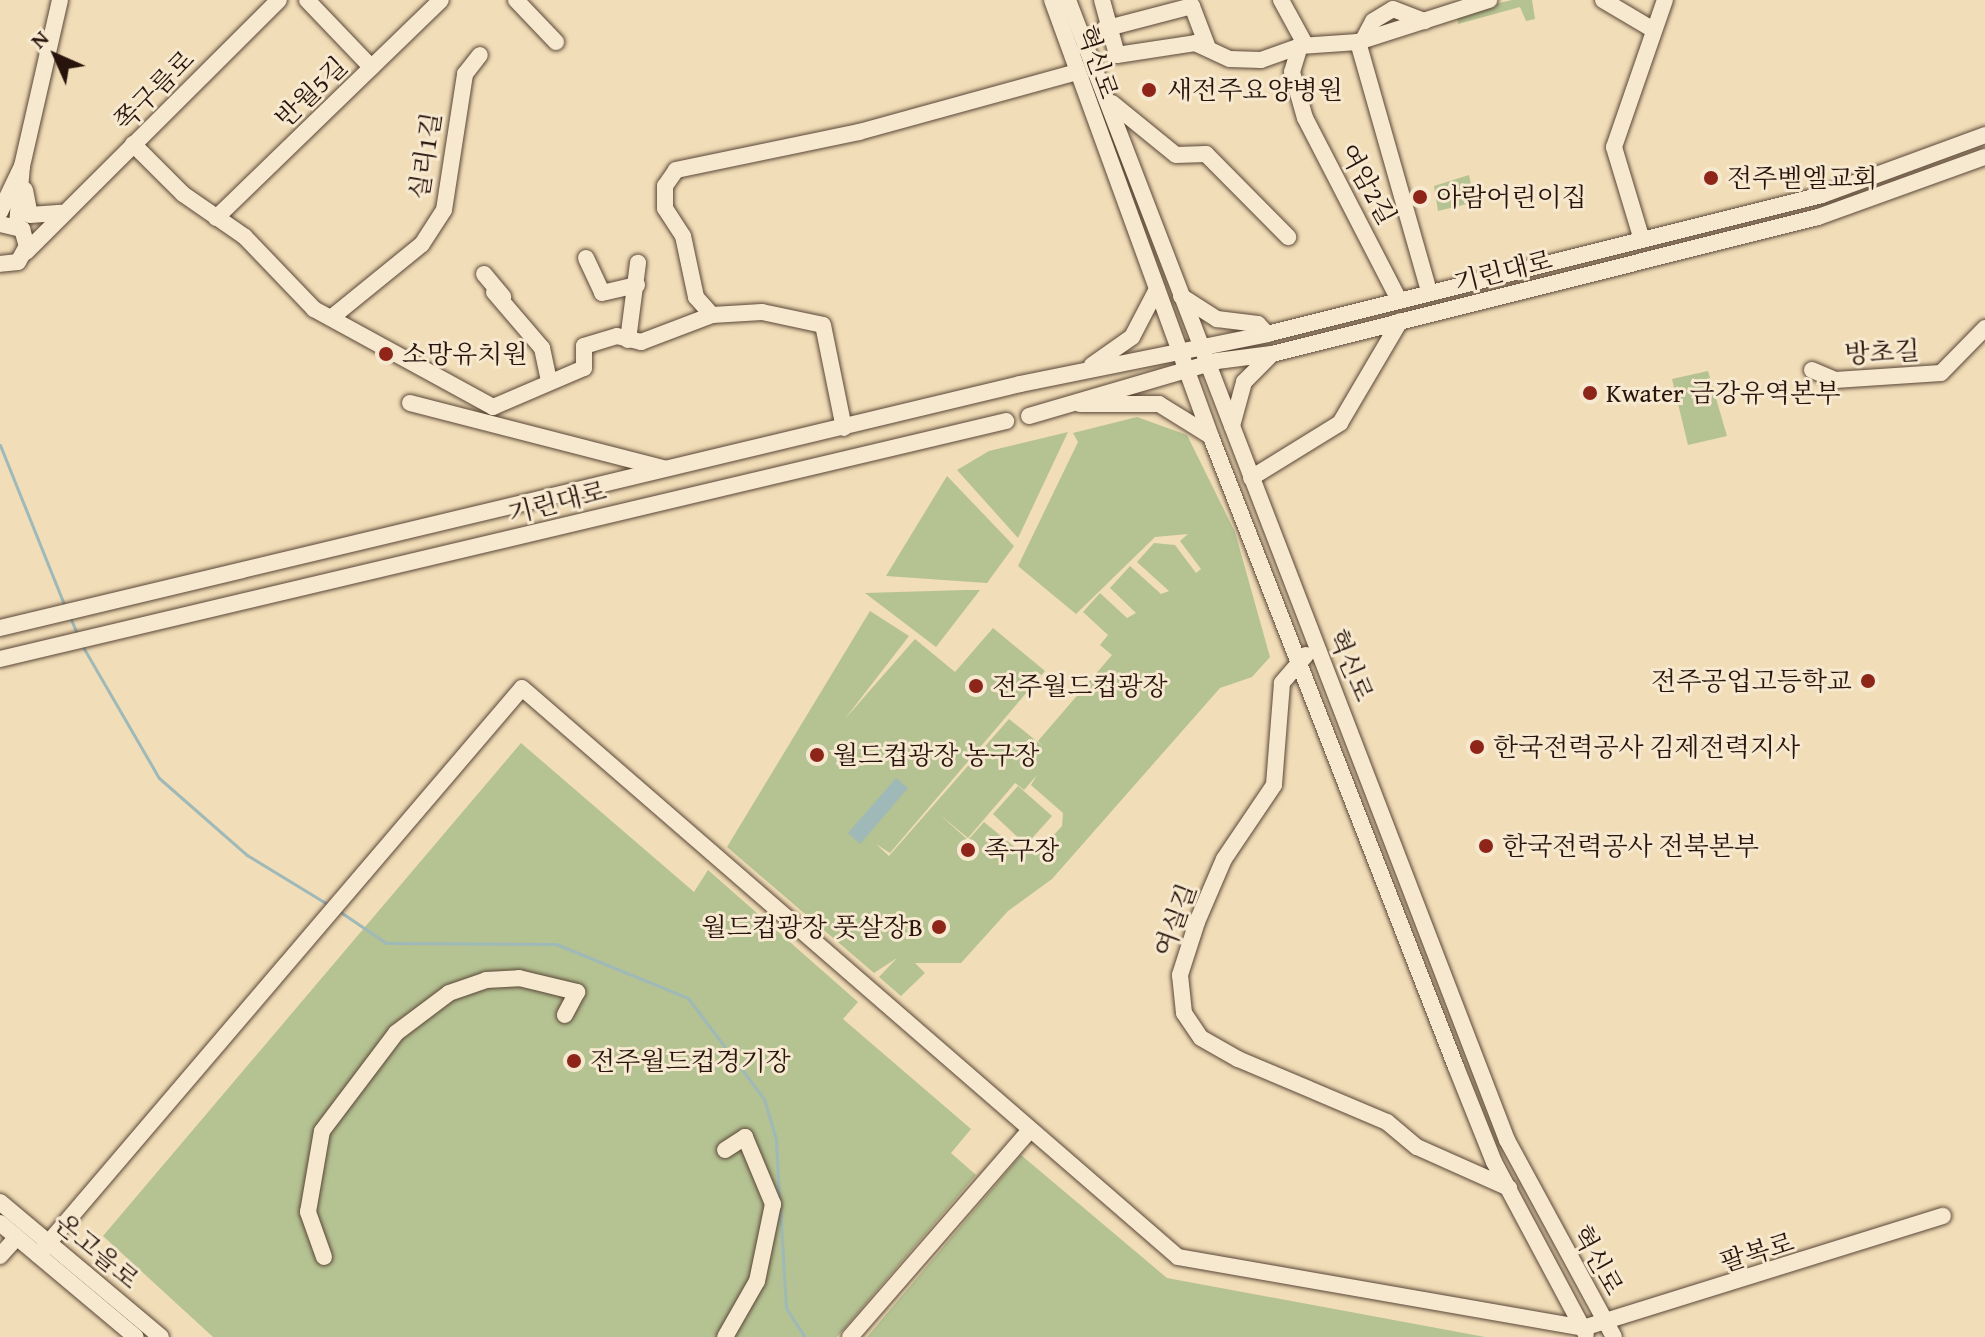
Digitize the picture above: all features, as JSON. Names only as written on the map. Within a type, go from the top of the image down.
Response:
[{"type":"street","points":[[0,212],[22,166],[60,0]]},
{"type":"street","name":"쪽구름로","points":[[0,278],[6,264],[26,252],[61,213],[279,0]]},
{"type":"street","points":[[307,0],[371,67]]},
{"type":"street","name":"반월5길","points":[[216,218],[441,0]]},
{"type":"street","points":[[516,0],[556,42]]},
{"type":"street","name":"혁신로","points":[[1052,0],[1073,73],[1211,437],[1509,1188],[1585,1332]]},
{"type":"street","name":"혁신로","points":[[1068,0],[1507,1140],[1614,1337]]},
{"type":"street","points":[[1102,0],[1111,51],[1125,57],[1195,43],[1230,59],[1261,60],[1302,45],[1360,41],[1425,21],[1449,4],[1489,0]]},
{"type":"street","points":[[1281,0],[1302,45]]},
{"type":"street","points":[[1603,0],[1652,29]]},
{"type":"street","points":[[1642,240],[1614,147],[1652,29],[1665,0]]},
{"type":"street","points":[[1104,25],[1192,6],[1208,48]]},
{"type":"street","name":"기린대로","points":[[1360,41],[1429,291]]},
{"type":"street","name":"여암2길","points":[[1302,45],[1292,72],[1305,118],[1398,298]]},
{"type":"street","name":"실리1길","points":[[331,318],[422,244],[444,210],[465,74],[480,55]]},
{"type":"street","points":[[712,315],[696,297],[683,236],[665,208],[665,186],[676,170],[859,132],[1073,73]]},
{"type":"street","points":[[1107,103],[1176,155],[1206,154],[1288,237]]},
{"type":"street","name":"기린대로","points":[[0,628],[107,598],[665,468],[1179,349],[1267,334],[1398,298],[1822,195],[1985,135]]},
{"type":"street","points":[[133,144],[331,318],[491,414]]},
{"type":"street","name":"기린대로","points":[[1029,416],[1080,404],[1206,364],[1272,354],[1818,217],[1985,157]]},
{"type":"street","points":[[22,166],[22,184],[13,226],[26,252]]},
{"type":"street","points":[[22,184],[30,215],[61,213]]},
{"type":"street","points":[[13,226],[61,213]]},
{"type":"street","points":[[586,258],[602,293],[637,285]]},
{"type":"street","points":[[628,340],[638,263]]},
{"type":"street","points":[[484,274],[542,348],[549,380]]},
{"type":"street","points":[[1084,371],[1132,337],[1157,289]]},
{"type":"street","points":[[1180,295],[1217,319],[1258,324],[1267,334]]},
{"type":"street","points":[[491,414],[549,380],[584,368],[584,346],[628,340],[641,342],[712,315],[762,312],[823,325],[844,428]]},
{"type":"street","points":[[1251,478],[1340,423],[1400,321]]},
{"type":"street","name":"방초길","points":[[1812,370],[1835,380],[1941,373],[1985,328]]},
{"type":"street","points":[[1232,428],[1244,382],[1272,354]]},
{"type":"street","points":[[410,403],[491,414],[665,468]]},
{"type":"street","points":[[1080,404],[1159,404],[1211,437]]},
{"type":"street","name":"기린대로","points":[[0,659],[119,628],[1006,421]]},
{"type":"street","points":[[1300,657],[1318,649]]},
{"type":"street","name":"여실길","points":[[1300,657],[1282,683],[1274,785],[1224,859],[1197,922],[1180,975],[1184,1013],[1201,1038],[1238,1059],[1387,1122],[1417,1147],[1509,1188]]},
{"type":"street","points":[[38,1255],[522,688],[1028,1132],[1178,1257],[1585,1332]]},
{"type":"street","points":[[324,1257],[308,1212],[322,1131],[396,1033],[449,993],[486,980],[519,978],[577,992],[565,1015]]},
{"type":"street","points":[[850,1337],[1028,1132]]},
{"type":"street","points":[[725,1150],[745,1137],[773,1204],[757,1281],[725,1337]]},
{"type":"street","name":"온고을로","points":[[0,1202],[161,1337]]},
{"type":"street","name":"팔복로","points":[[1585,1332],[1605,1321],[1943,1216]]},
{"type":"street","name":"온고을로","points":[[0,1223],[136,1337]]},
{"type":"street","points":[[0,1256],[17,1237]]},
{"type":"green space","points":[[1512,0],[1532,0],[1535,19],[1526,21],[1520,7],[1458,24],[1457,13]]},
{"type":"green space","points":[[1469,175],[1475,202],[1438,211],[1434,186]]},
{"type":"green space","points":[[1708,371],[1727,436],[1688,445],[1672,379]]},
{"type":"green space","points":[[1137,417],[1187,435],[1235,532],[1270,657],[1252,677],[1220,688],[1052,879],[1008,911],[961,963],[915,963],[925,973],[901,996],[879,977],[897,958],[874,973],[727,847],[870,611],[909,636],[844,720],[915,639],[955,672],[993,628],[1045,671],[890,853],[876,844],[889,856],[1009,719],[1044,747],[1038,741],[1112,655],[1100,645],[1108,635],[1083,612],[1100,593],[1127,618],[1136,613],[1110,588],[1130,566],[1161,594],[1169,591],[1137,562],[1154,543],[1175,545],[1196,573],[1201,569],[1180,541],[1188,534],[1155,537],[1076,614],[1018,566],[1078,442],[1073,433]],"holes":[[[1037,775],[1031,785],[1063,813],[1062,826],[1041,849],[1017,849],[984,822],[968,840],[939,814],[968,838],[1015,783],[1024,790]]]},
{"type":"green space","points":[[1068,432],[1018,538],[957,470],[989,451]]},
{"type":"green space","points":[[947,476],[1014,546],[987,583],[886,576]]},
{"type":"green space","points":[[980,590],[936,647],[865,593]]},
{"type":"green space","name":"전주월드컵경기장","points":[[521,743],[694,892],[708,870],[858,1002],[843,1019],[971,1129],[951,1153],[976,1175],[837,1337],[213,1337],[103,1236]]},
{"type":"green space","points":[[1018,786],[1052,816],[1026,845],[993,814]]},
{"type":"green space","points":[[1021,1155],[1167,1278],[1485,1337],[867,1337]]},
{"type":"water","points":[[896,778],[908,788],[860,844],[848,833]]},
{"type":"waterway","points":[[0,445],[65,607]]},
{"type":"waterway","points":[[70,617],[78,636]]},
{"type":"waterway","points":[[83,647],[159,778],[247,855],[329,905]]},
{"type":"waterway","points":[[339,911],[386,943],[556,944],[688,998],[764,1099],[776,1139],[779,1199]]},
{"type":"waterway","points":[[780,1207],[786,1308],[805,1337]]},
{"type":"place","name":"새전주요양병원","points":[[1149,90]]},
{"type":"place","name":"전주벧엘교회","points":[[1711,178]]},
{"type":"place","name":"아람어린이집","points":[[1420,197]]},
{"type":"place","name":"소망유치원","points":[[386,354]]},
{"type":"place","name":"Kwater 금강유역본부","points":[[1590,393]]},
{"type":"place","name":"전주공업고등학교","points":[[1868,681]]},
{"type":"place","name":"전주월드컵광장","points":[[976,686]]},
{"type":"place","name":"한국전력공사 김제전력지사","points":[[1477,747]]},
{"type":"place","name":"월드컵광장 농구장","points":[[817,755]]},
{"type":"place","name":"한국전력공사 전북본부","points":[[1486,846]]},
{"type":"place","name":"족구장","points":[[968,850]]},
{"type":"place","name":"월드컵광장 풋살장B","points":[[939,927]]},
{"type":"place","name":"전주월드컵경기장","points":[[574,1061]]}]
